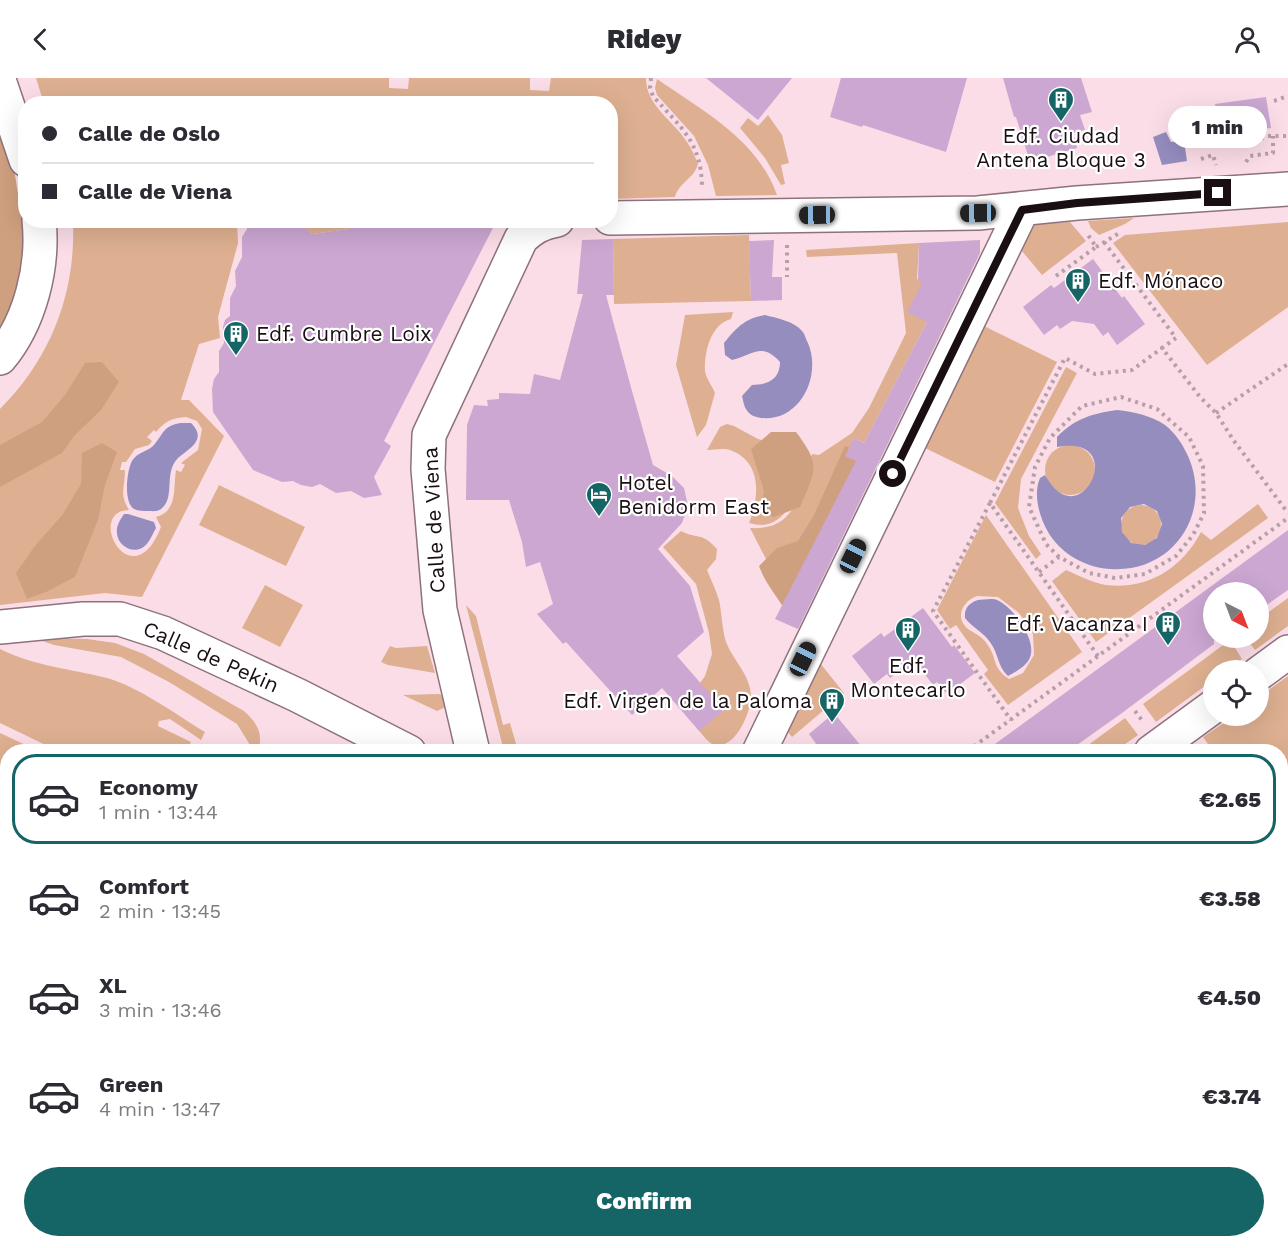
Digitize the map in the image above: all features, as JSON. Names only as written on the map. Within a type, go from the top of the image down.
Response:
[{"type":"street","points":[[0,83],[18,136]]},
{"type":"street","points":[[618,218],[978,213],[1077,203],[1288,189]]},
{"type":"street","points":[[763,744],[1022,210]]},
{"type":"street","points":[[0,358],[20,327],[30,301],[39,261],[39,228]]},
{"type":"street","name":"Calle de Viena","points":[[471,744],[440,610],[428,470],[429,435],[521,239],[534,228]]},
{"type":"street","name":"Calle de Pekin","points":[[0,627],[83,619],[120,619],[163,633],[297,695],[393,744]]},
{"type":"street","points":[[1269,666],[1288,652]]},
{"type":"street","points":[[1162,744],[1203,714]]},
{"type":"path","points":[[651,78],[652,96],[690,138],[700,161],[702,217]]},
{"type":"path","points":[[1274,101],[1288,96]]},
{"type":"path","points":[[1247,160],[1250,156],[1274,153],[1271,136],[1288,136]]},
{"type":"path","points":[[1056,276],[1096,247],[1080,221],[1077,203]]},
{"type":"path","points":[[1011,720],[933,611],[1065,358],[1095,374],[1131,370],[1176,338],[1104,242]]},
{"type":"path","points":[[1113,290],[1130,277]]},
{"type":"path","points":[[1162,348],[1200,397],[1216,413],[1233,441],[1288,513]]},
{"type":"path","points":[[1216,413],[1288,364]]},
{"type":"path","points":[[1121,397],[1157,409],[1189,437],[1203,466],[1204,513],[1193,535],[1176,556],[1146,574],[1115,578],[1089,573],[1059,557],[1046,544],[1029,507],[1035,466],[1050,438],[1082,406],[1121,397]]},
{"type":"path","points":[[990,503],[1098,656]]},
{"type":"path","points":[[978,744],[1288,518]]},
{"type":"path","points":[[1039,572],[1059,557]]},
{"type":"shaded area","points":[[36,78],[389,78],[389,88],[408,89],[409,78],[530,78],[530,90],[549,91],[551,78],[646,78],[650,97],[687,142],[698,164],[675,197],[618,199],[618,96],[42,96]]},
{"type":"shaded area","points":[[657,79],[710,115],[742,142],[768,175],[777,195],[716,196],[708,165],[694,136],[657,95],[655,88]]},
{"type":"shaded area","points":[[768,115],[782,135],[789,163],[781,165],[785,184],[781,185],[765,158],[740,128],[748,118],[758,126]]},
{"type":"shaded area","points":[[0,123],[14,169],[18,194],[18,228],[24,228],[27,249],[18,298],[0,340]]},
{"type":"shaded area","points":[[1166,132],[1171,142],[1184,141],[1187,161],[1162,165],[1153,137]]},
{"type":"shaded area","points":[[1134,218],[1099,235],[1091,228],[1088,221]]},
{"type":"shaded area","points":[[1070,222],[1086,241],[1042,275],[1022,251],[1034,224]]},
{"type":"shaded area","points":[[1288,222],[1288,307],[1207,365],[1113,243],[1125,235]]},
{"type":"shaded area","points":[[73,228],[237,228],[238,243],[218,317],[220,338],[199,344],[181,400],[189,400],[224,436],[142,597],[105,593],[0,605],[0,409],[18,389],[46,346],[65,299],[70,274]],"holes":[[[186,417],[197,421],[202,429],[198,450],[181,463],[185,465],[181,472],[176,470],[171,505],[168,510],[156,517],[161,527],[153,544],[139,555],[129,555],[120,550],[111,531],[112,521],[118,513],[129,510],[123,495],[125,470],[120,470],[122,462],[126,462],[135,449],[149,445],[152,441],[147,437],[169,421]]]},
{"type":"shaded area","points":[[305,228],[350,228],[349,229],[312,234]]},
{"type":"shaded area","points":[[749,235],[751,301],[614,304],[613,239]]},
{"type":"shaded area","points":[[919,243],[917,279],[923,283],[927,322],[864,443],[854,438],[786,598],[750,528],[766,527],[778,523],[787,516],[799,494],[812,454],[819,455],[852,433],[869,408],[906,333],[897,253],[807,257],[806,250]]},
{"type":"shaded area","points":[[733,312],[731,319],[718,327],[710,340],[705,371],[715,393],[706,425],[697,437],[676,365],[685,315]]},
{"type":"shaded area","points":[[765,315],[790,322],[802,331],[812,356],[812,369],[810,382],[797,405],[787,413],[761,418],[747,411],[742,396],[752,385],[772,380],[778,373],[780,362],[768,352],[763,351],[732,360],[725,355],[724,343],[742,324]]},
{"type":"shaded area","points":[[984,326],[1057,362],[995,482],[925,448]]},
{"type":"shaded area","points":[[102,362],[119,382],[101,410],[74,436],[62,453],[0,487],[0,445],[42,422],[65,395],[85,363]]},
{"type":"shaded area","points":[[1066,367],[1077,373],[1021,479],[1018,508],[1029,536],[1041,554],[1036,559],[995,503]]},
{"type":"shaded area","points":[[1117,410],[1154,419],[1175,434],[1187,454],[1194,475],[1196,496],[1192,516],[1183,534],[1170,549],[1154,561],[1134,568],[1111,569],[1086,564],[1071,556],[1058,545],[1048,532],[1041,517],[1037,493],[1040,478],[1045,475],[1059,492],[1072,496],[1084,491],[1092,480],[1095,467],[1091,455],[1079,447],[1057,447],[1057,437],[1077,421],[1092,415]],"holes":[[[1144,504],[1157,511],[1162,524],[1157,538],[1145,545],[1131,543],[1122,532],[1121,518],[1130,507]]]},
{"type":"shaded area","points":[[181,423],[191,423],[198,434],[195,443],[174,464],[165,504],[156,511],[134,509],[128,500],[127,493],[132,461],[137,455],[152,447],[167,428]]},
{"type":"shaded area","points":[[727,424],[758,439],[808,453],[789,507],[774,522],[763,525],[749,523],[755,503],[756,482],[748,463],[730,450],[707,450],[720,427]]},
{"type":"shaded area","points":[[771,432],[796,432],[813,461],[812,476],[800,507],[774,517],[761,512],[764,491],[751,449]]},
{"type":"shaded area","points":[[102,443],[117,452],[105,485],[98,520],[75,577],[27,599],[16,573],[35,546],[63,514],[81,484],[82,453]]},
{"type":"shaded area","points":[[1075,445],[1088,452],[1094,460],[1094,480],[1088,488],[1080,494],[1065,495],[1052,488],[1046,480],[1045,465],[1052,452],[1060,446]]},
{"type":"shaded area","points":[[845,446],[868,453],[785,610],[759,566],[777,548],[798,541],[814,515]]},
{"type":"shaded area","points":[[219,485],[305,527],[286,566],[199,525]]},
{"type":"shaded area","points":[[1258,504],[1268,518],[1096,642],[1052,581],[1066,570],[1106,585],[1121,586],[1150,580],[1174,566],[1193,545],[1201,532],[1211,540]]},
{"type":"shaded area","points":[[1141,505],[1155,511],[1161,525],[1155,539],[1141,545],[1127,539],[1121,525],[1127,511]]},
{"type":"shaded area","points":[[124,514],[154,522],[156,528],[148,542],[138,550],[129,549],[119,541],[117,528]]},
{"type":"shaded area","points":[[986,515],[1082,652],[1008,705],[984,674],[988,670],[956,625],[950,629],[937,610]],"holes":[[[977,596],[998,597],[1019,613],[1033,634],[1034,655],[1023,673],[1009,679],[997,667],[985,641],[968,629],[961,615],[964,605],[972,598]]]},
{"type":"shaded area","points":[[681,531],[707,540],[717,549],[716,559],[707,570],[719,600],[726,642],[745,675],[751,696],[748,712],[740,730],[727,743],[712,744],[699,731],[700,683],[705,676],[712,654],[709,633],[696,584],[663,547]]},
{"type":"shaded area","points":[[265,585],[303,605],[280,647],[242,628]]},
{"type":"shaded area","points":[[1288,598],[1288,626],[1269,640],[1269,612]]},
{"type":"shaded area","points":[[995,599],[1003,604],[1016,615],[1026,631],[1031,654],[1022,667],[1008,676],[990,642],[965,618],[968,606],[978,600]]},
{"type":"shaded area","points":[[466,605],[476,616],[503,725],[510,723],[516,744],[502,744]]},
{"type":"shaded area","points":[[34,638],[87,639],[115,643],[144,654],[244,711],[257,727],[260,744],[249,744],[237,724],[169,682],[121,657],[54,645]]},
{"type":"shaded area","points":[[390,646],[396,648],[427,646],[435,673],[381,662]]},
{"type":"shaded area","points":[[1219,648],[1235,648],[1242,659],[1203,660],[1203,687],[1156,722],[1143,704]]},
{"type":"shaded area","points":[[0,649],[39,663],[119,682],[157,702],[205,732],[201,740],[170,719],[159,721],[158,726],[191,742],[190,744],[44,744],[0,723]]},
{"type":"shaded area","points":[[820,663],[844,693],[792,737],[787,731]]},
{"type":"shaded area","points":[[1288,676],[1288,744],[1208,744],[1203,737],[1219,726],[1269,726],[1269,690]]},
{"type":"shaded area","points":[[439,694],[445,697],[448,706],[437,711],[403,695]]},
{"type":"shaded area","points":[[1125,718],[1138,735],[1125,744],[1090,744]]},
{"type":"shaded area","points":[[0,733],[24,744],[0,744]]},
{"type":"building","points":[[706,78],[792,78],[758,120]]},
{"type":"building","points":[[841,78],[967,78],[946,152],[863,125],[862,127],[830,117]]},
{"type":"building","name":"Edf. Ciudad Antena Bloque 3","points":[[1003,78],[1081,78],[1092,112],[1080,115],[1085,130],[1073,133],[1077,148],[1030,162]]},
{"type":"building","points":[[1266,97],[1271,128],[1263,129],[1264,140],[1221,146],[1215,104]]},
{"type":"building","points":[[305,228],[312,234],[350,228],[493,228],[384,441],[391,446],[374,477],[382,495],[364,498],[351,491],[336,493],[320,484],[312,487],[293,481],[282,482],[253,470],[213,412],[212,389],[214,379],[219,372],[219,351],[224,343],[223,327],[225,320],[230,316],[230,298],[236,286],[235,271],[242,257],[242,237],[247,229]]},
{"type":"building","name":"Hotel Benidorm East","points":[[613,239],[614,295],[606,295],[632,391],[653,465],[672,476],[684,488],[688,506],[682,523],[658,549],[690,586],[704,632],[677,656],[724,710],[699,731],[662,688],[632,715],[566,642],[563,644],[537,614],[553,604],[540,562],[526,567],[522,542],[509,500],[466,500],[467,425],[474,405],[488,406],[487,400],[499,399],[499,393],[530,394],[534,374],[560,380],[583,294],[577,294],[582,240]]},
{"type":"building","points":[[774,240],[772,277],[782,277],[782,300],[751,301],[749,241]]},
{"type":"building","points":[[980,240],[980,253],[798,629],[775,619],[856,461],[845,456],[854,438],[864,443],[927,322],[907,312],[922,283],[918,280],[919,243]]},
{"type":"building","name":"Edf. Mónaco","points":[[1093,259],[1145,324],[1117,345],[1108,332],[1103,336],[1094,324],[1072,321],[1060,329],[1057,325],[1044,335],[1023,307],[1051,285],[1054,288]]},
{"type":"building","name":"Edf. Vacanza I","points":[[1288,530],[1288,590],[1269,603],[1269,582],[1217,582]]},
{"type":"building","name":"Edf. Vacanza I","points":[[1203,592],[1203,648],[1209,648],[1078,744],[995,744]]},
{"type":"building","name":"Edf. Montecarlo","points":[[923,608],[975,673],[947,694],[937,682],[933,685],[923,672],[901,670],[890,678],[887,674],[874,684],[852,656],[881,633],[884,637]]},
{"type":"building","name":"Edf. Virgen de la Paloma","points":[[834,713],[859,744],[816,744],[809,734]]},
{"type":"place","name":"Edf. Ciudad Antena Bloque 3","points":[[1061,123]]},
{"type":"place","name":"Edf. Mónaco","points":[[1078,304]]},
{"type":"place","name":"Edf. Cumbre Loix","points":[[236,357]]},
{"type":"place","name":"Hotel Benidorm East","points":[[599,518]]},
{"type":"place","name":"Edf. Vacanza I","points":[[1168,647]]},
{"type":"place","name":"Edf. Montecarlo","points":[[908,653]]},
{"type":"place","name":"Edf. Virgen de la Paloma","points":[[832,724]]},
{"type":"route","points":[[893,474],[1022,210],[1077,203],[1218,193]]}]
